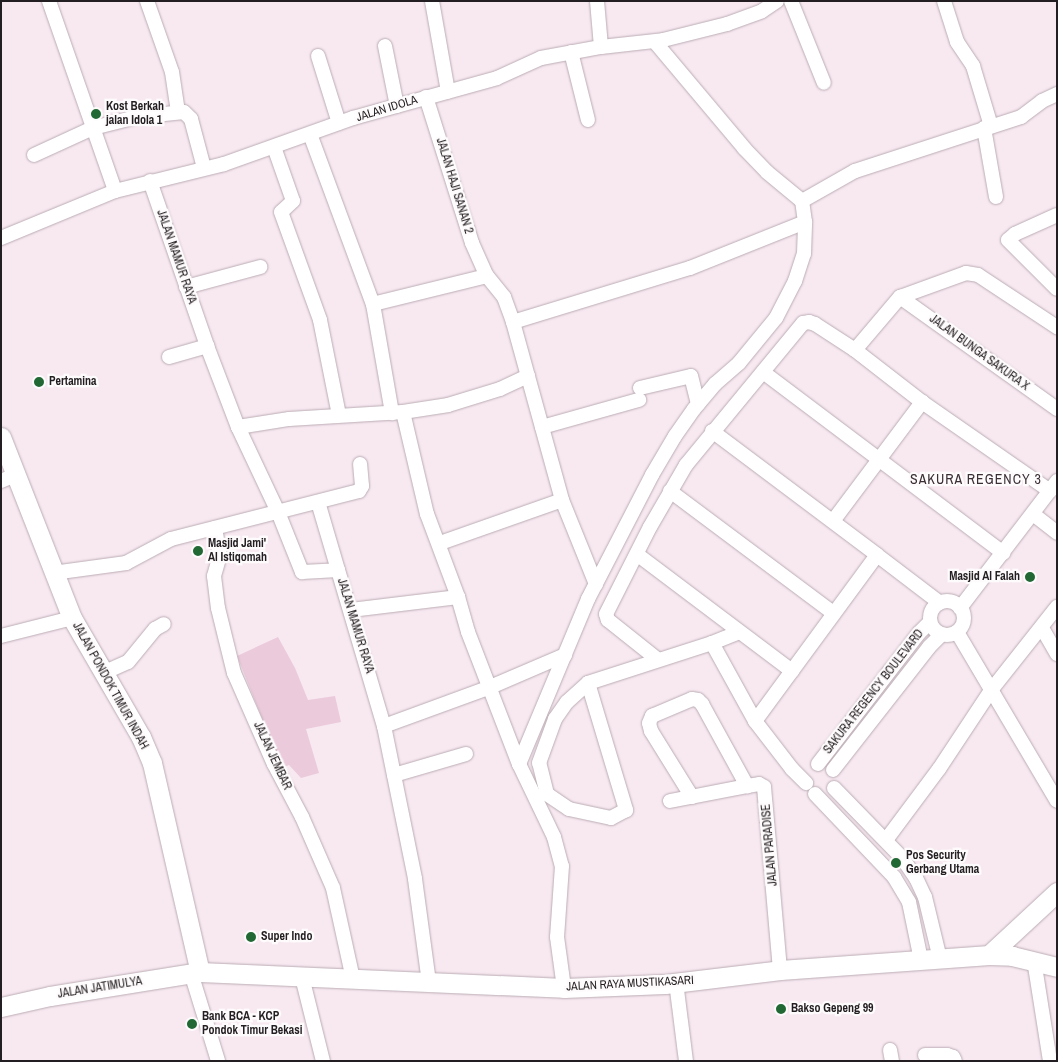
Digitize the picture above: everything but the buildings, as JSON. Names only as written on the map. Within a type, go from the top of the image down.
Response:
[{"type":"main road","name":"JALAN PONDOK TIMUR INDAH","points":[[1,437],[8,478],[72,618],[141,737],[152,763],[195,973]]},
{"type":"main road","points":[[989,955],[1057,892]]},
{"type":"main road","name":"JALAN RAYA MUSTIKASARI","points":[[195,973],[564,988],[676,982],[780,970],[989,955],[1034,960],[1057,967]]},
{"type":"main road","name":"JALAN JATIMULYA","points":[[1,1007],[50,996],[195,973]]},
{"type":"street","points":[[48,1],[115,191]]},
{"type":"street","points":[[147,1],[172,72],[178,112]]},
{"type":"street","points":[[432,1],[448,92]]},
{"type":"street","points":[[597,1],[601,46]]},
{"type":"street","name":"JALAN IDOLA","points":[[1,238],[115,191],[150,180],[224,164],[339,124],[426,97],[497,78],[541,58],[601,46],[655,42],[728,24],[762,11],[777,1]]},
{"type":"street","points":[[791,1],[824,83]]},
{"type":"street","points":[[944,1],[957,42],[973,66],[988,127],[996,197]]},
{"type":"street","points":[[519,764],[596,584],[652,475],[675,436],[698,404],[739,363],[776,318],[802,265],[805,222],[802,201],[767,172],[744,148],[655,42]]},
{"type":"street","points":[[385,46],[397,106]]},
{"type":"street","points":[[571,52],[588,120]]},
{"type":"street","points":[[318,56],[339,124]]},
{"type":"street","points":[[802,201],[856,172],[1021,117],[1042,100],[1057,94]]},
{"type":"street","name":"JALAN HAJI SANAN 2","points":[[426,97],[472,242],[486,275],[504,297],[513,322],[562,500],[596,584]]},
{"type":"street","points":[[34,155],[93,128],[136,117],[178,112],[186,113],[190,119],[204,168]]},
{"type":"street","points":[[310,134],[373,304],[398,413],[427,514],[440,543],[488,688],[519,764],[554,837],[562,866],[557,937],[564,988]]},
{"type":"street","points":[[274,146],[293,201],[281,212],[320,320],[339,416]]},
{"type":"street","name":"JALAN MAMUR RAYA","points":[[150,180],[207,346],[238,427],[278,512],[302,572],[338,570],[384,726],[414,879],[429,983]]},
{"type":"street","points":[[1057,215],[1008,238],[1057,289]]},
{"type":"street","points":[[513,322],[690,268],[805,222]]},
{"type":"street","points":[[186,287],[260,267]]},
{"type":"street","points":[[855,350],[900,297],[966,273],[978,275],[1057,327]]},
{"type":"street","points":[[373,304],[486,275]]},
{"type":"street","name":"JALAN BUNGA SAKURA X","points":[[900,297],[1057,409]]},
{"type":"street","points":[[657,659],[608,620],[606,614],[670,491],[686,465],[712,431],[803,324],[809,322],[855,350],[922,402],[1053,486],[960,608]]},
{"type":"street","points":[[169,358],[207,346]]},
{"type":"street","points":[[763,372],[1003,553]]},
{"type":"street","points":[[238,427],[289,419],[398,413],[465,400],[500,389],[528,376]]},
{"type":"street","points":[[542,427],[691,376],[698,404]]},
{"type":"street","points":[[833,521],[922,402]]},
{"type":"street","points":[[712,431],[940,603]]},
{"type":"street","points":[[53,573],[126,563],[172,539],[360,490],[362,486],[360,464]]},
{"type":"street","points":[[670,491],[833,614]]},
{"type":"street","points":[[440,543],[562,500]]},
{"type":"street","points":[[318,502],[338,570]]},
{"type":"street","points":[[1033,514],[1057,533]]},
{"type":"street","name":"JALAN JEMBAR","points":[[215,528],[220,555],[214,576],[218,608],[234,673],[274,764],[302,817],[334,888],[353,979]]},
{"type":"street","points":[[638,555],[792,672]]},
{"type":"street","points":[[755,721],[877,555]]},
{"type":"street","points":[[351,610],[458,596]]},
{"type":"street","points":[[949,602],[960,608],[964,621],[957,632],[951,635],[942,634],[933,628],[930,622],[932,610],[940,603],[949,602]]},
{"type":"street","points":[[886,840],[939,769],[992,689],[1057,607]]},
{"type":"street","points":[[1,636],[72,618]]},
{"type":"street","name":"SAKURA REGENCY BOULEVARD","points":[[818,764],[919,633],[930,622]]},
{"type":"street","points":[[103,673],[128,662],[156,629],[164,624]]},
{"type":"street","points":[[1042,628],[1057,654]]},
{"type":"street","points":[[588,683],[626,810],[611,818],[569,809],[556,802],[547,794],[541,778],[539,763],[555,719],[567,702],[588,683],[657,659],[712,643],[739,632]]},
{"type":"street","points":[[957,632],[1057,800]]},
{"type":"street","name":"SAKURA REGENCY BOULEVARD","points":[[833,770],[929,647],[942,634]]},
{"type":"street","points":[[712,643],[755,721],[792,769],[806,783],[810,791],[816,794],[894,877],[909,902],[918,934],[921,960]]},
{"type":"street","points":[[384,726],[488,688],[566,655]]},
{"type":"street","points":[[670,801],[692,797],[747,786],[702,704],[698,700],[692,699],[652,716],[649,723],[651,731],[692,797]]},
{"type":"street","points":[[394,775],[466,754]]},
{"type":"street","points":[[806,783],[806,774],[809,768],[818,764],[826,764],[833,770],[837,778],[834,788],[828,793],[816,794]]},
{"type":"street","name":"JALAN PARADISE","points":[[747,786],[759,784],[764,787],[766,794],[780,970]]},
{"type":"street","points":[[834,788],[908,865],[924,897],[940,959]]},
{"type":"street","points":[[894,877],[908,865]]},
{"type":"street","points":[[918,934],[934,931]]},
{"type":"street","points":[[1034,960],[1050,1061]]},
{"type":"street","points":[[195,973],[218,1061]]},
{"type":"street","points":[[302,976],[323,1061]]},
{"type":"street","points":[[676,982],[686,1061]]},
{"type":"street","points":[[925,1055],[947,1055],[953,1057],[955,1061]]},
{"type":"shaded area","points":[[278,637],[295,668],[308,700],[335,696],[341,722],[306,729],[319,773],[301,778],[289,765],[282,768],[237,656]]},
{"type":"place","name":"Kost Berkah jalan Idola 1","points":[[96,114]]},
{"type":"place","name":"Pertamina","points":[[39,382]]},
{"type":"place","name":"Masjid Jami' Al Istiqomah","points":[[198,551]]},
{"type":"place","name":"Masjid Al Falah","points":[[1030,577]]},
{"type":"place","name":"Pos Security Gerbang Utama","points":[[896,863]]},
{"type":"place","name":"Super Indo","points":[[251,937]]},
{"type":"place","name":"Bakso Gepeng 99","points":[[781,1009]]},
{"type":"place","name":"Bank BCA - KCP Pondok Timur Bekasi","points":[[192,1024]]},
{"type":"district","name":"SAKURA REGENCY 3","points":[[976,479]]}]
